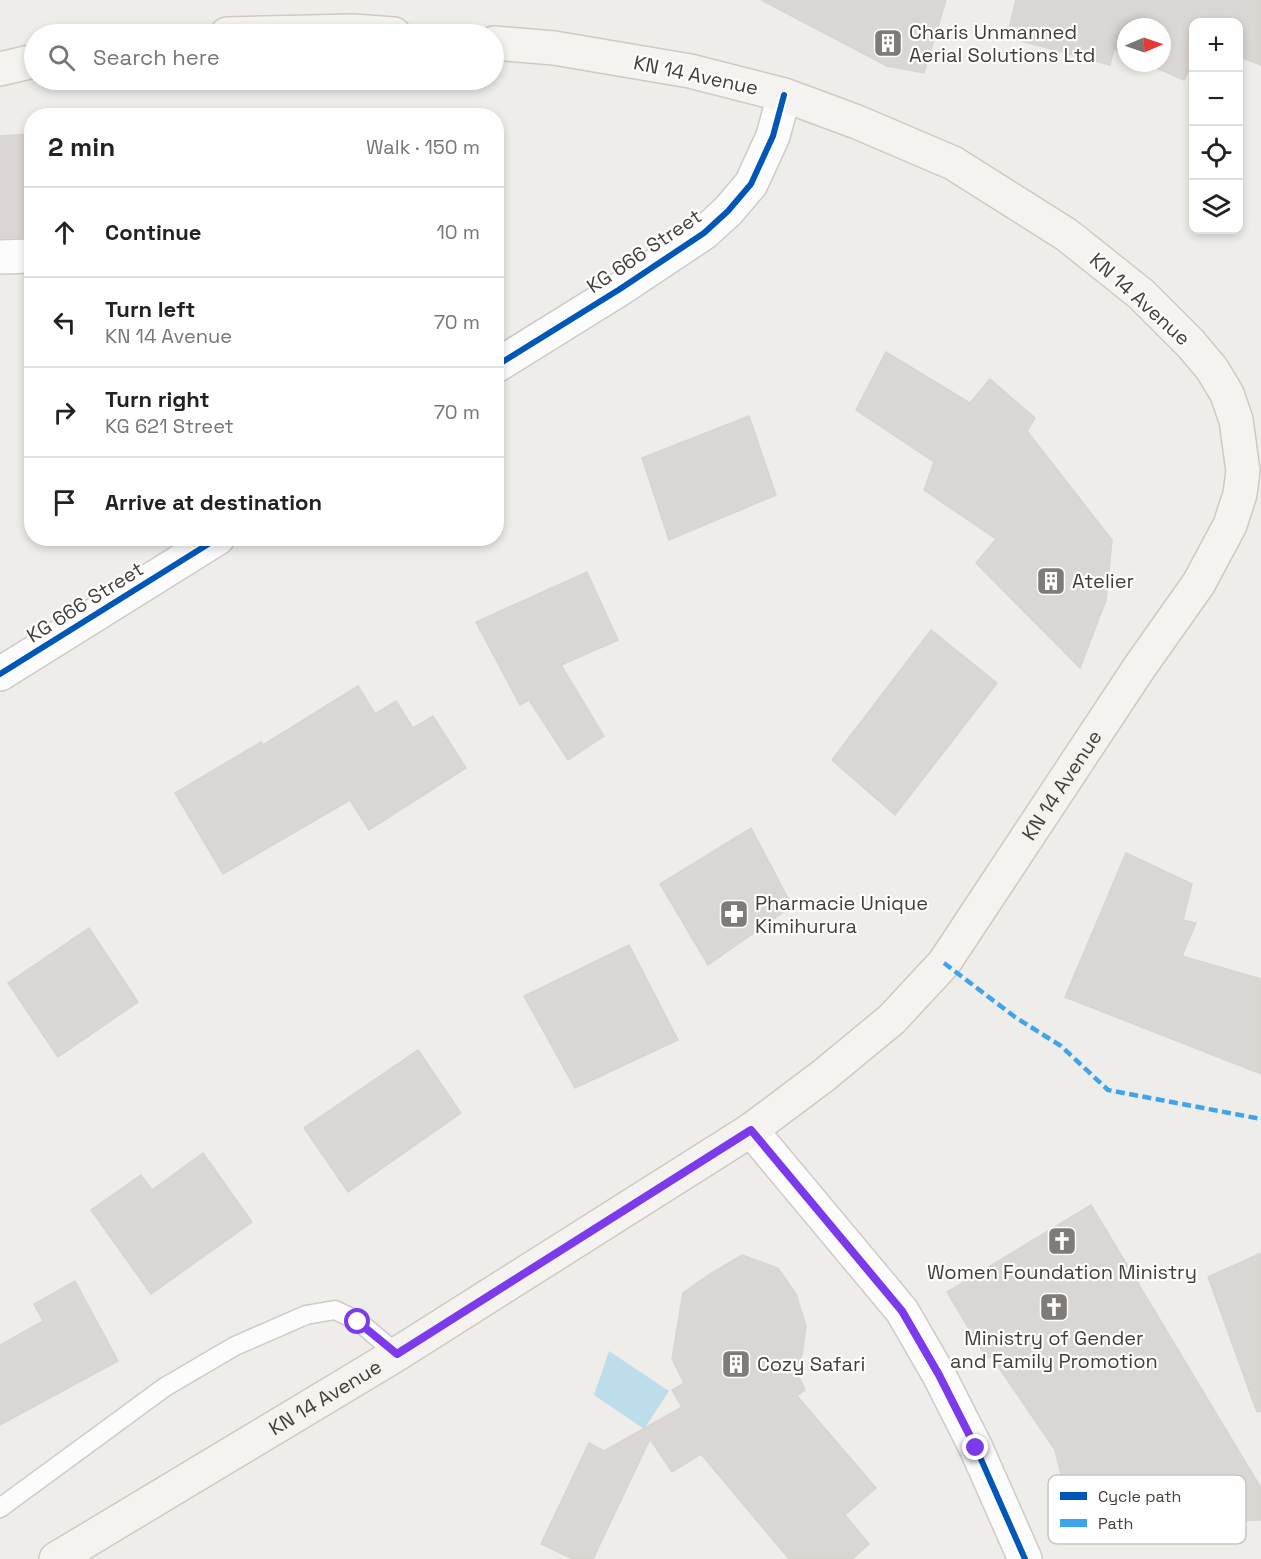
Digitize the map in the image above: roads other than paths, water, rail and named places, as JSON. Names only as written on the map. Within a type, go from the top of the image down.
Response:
[{"type":"main road","name":"KN 14 Avenue","points":[[56,1559],[397,1354],[751,1130],[823,1076],[891,1019],[945,963],[1139,668],[1199,583],[1230,525],[1240,494],[1243,471],[1236,420],[1227,394],[1212,369],[1191,344],[1141,294],[1067,235],[953,163],[857,122],[784,95],[690,71],[554,48],[504,44]]},
{"type":"main road","points":[[0,69],[24,63]]},
{"type":"street","name":"KG 666 Street","points":[[504,361],[620,289],[704,233],[728,211],[751,184],[773,136],[784,95]]},
{"type":"street","points":[[0,257],[24,256]]},
{"type":"street","name":"KG 666 Street","points":[[0,674],[206,546]]},
{"type":"street","points":[[751,1130],[902,1311],[939,1375],[976,1448],[1024,1559]]},
{"type":"lane","points":[[0,1508],[165,1387],[235,1346],[306,1315],[335,1310],[358,1322],[397,1354]]},
{"type":"water","points":[[609,1351],[669,1391],[644,1429],[594,1395]]},
{"type":"place","name":"Charis Unmanned Aerial Solutions Ltd","points":[[888,43]]},
{"type":"place","name":"Atelier","points":[[1051,581]]},
{"type":"place","name":"Pharmacie Unique Kimihurura","points":[[734,914]]},
{"type":"place","name":"Women Foundation Ministry","points":[[1062,1241]]},
{"type":"place","name":"Ministry of Gender and Family Promotion","points":[[1054,1307]]},
{"type":"place","name":"Cozy Safari","points":[[736,1364]]}]
